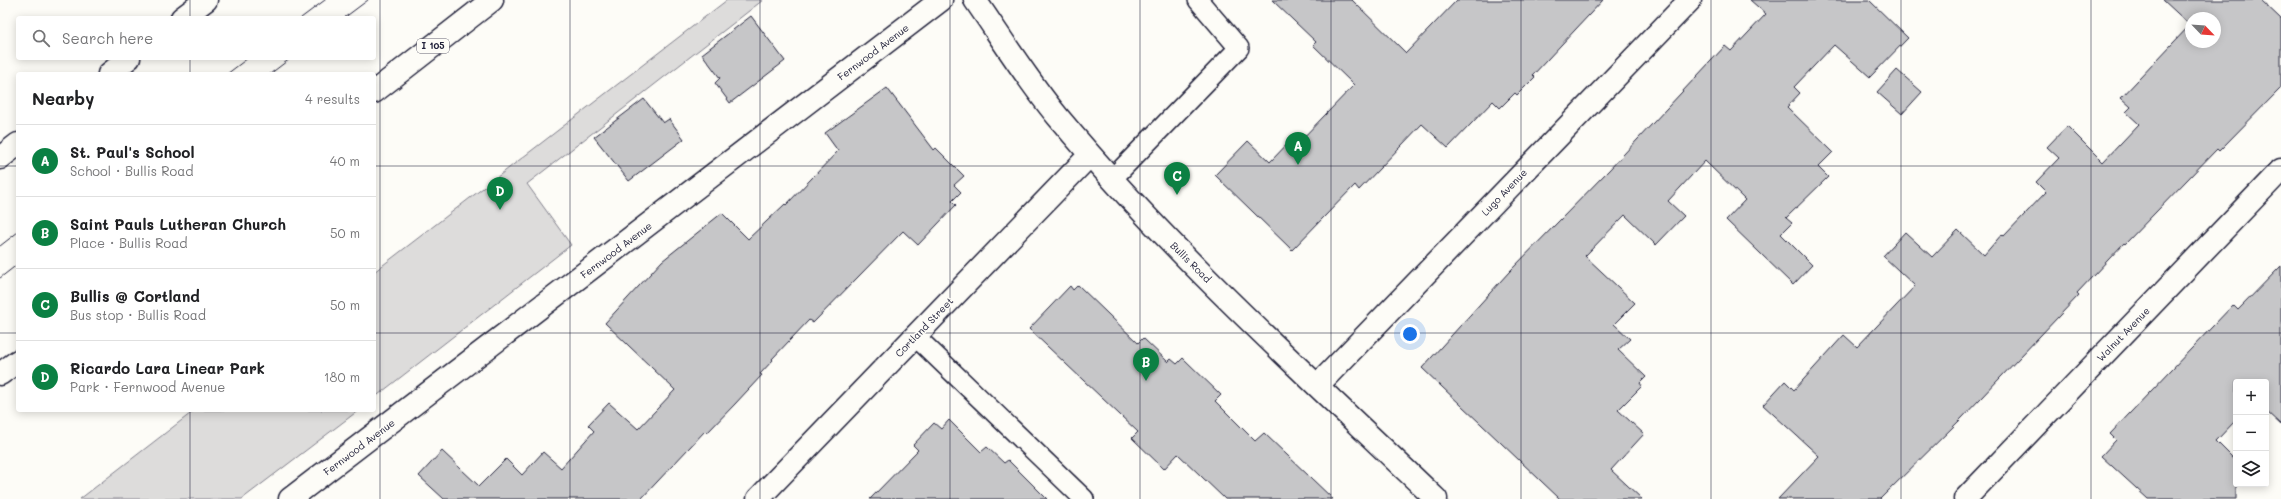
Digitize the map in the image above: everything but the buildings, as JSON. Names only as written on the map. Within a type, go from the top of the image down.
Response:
[{"type":"main road","points":[[185,16],[206,0]]},
{"type":"main road","name":"I 105","points":[[376,90],[492,0]]},
{"type":"main road","name":"Fernwood Avenue","points":[[290,499],[941,0]]},
{"type":"main road","name":"Bullis Road","points":[[975,0],[1057,115],[1112,179],[1185,257],[1436,499]]},
{"type":"main road","name":"Lugo Avenue","points":[[1318,385],[1690,0]]},
{"type":"main road","points":[[112,72],[126,60]]},
{"type":"main road","points":[[0,158],[16,146]]},
{"type":"main road","name":"Cortland Street","points":[[758,499],[1090,155]]},
{"type":"main road","name":"Walnut Avenue","points":[[1965,499],[2281,170]]},
{"type":"main road","points":[[0,374],[16,362]]},
{"type":"lane","points":[[1112,179],[1239,48],[1198,0]]},
{"type":"lane","points":[[915,336],[1084,499]]},
{"type":"shaded area","points":[[727,0],[763,0],[527,184],[571,245],[376,396],[376,270]]},
{"type":"shaded area","points":[[192,412],[356,412],[242,499],[80,499]]},
{"type":"tram line","points":[[304,16],[325,0]]},
{"type":"tram line","points":[[347,16],[368,0]]},
{"type":"tram line","points":[[230,72],[245,60]]},
{"type":"tram line","points":[[273,72],[288,60]]},
{"type":"tram line","points":[[0,246],[16,234]]},
{"type":"tram line","points":[[0,278],[16,266]]},
{"type":"place","name":"St. Paul's School","points":[[1298,165]]},
{"type":"place","name":"Bullis @ Cortland","points":[[1177,195]]},
{"type":"place","name":"Ricardo Lara Linear Park","points":[[500,210]]},
{"type":"place","name":"Saint Pauls Lutheran Church","points":[[1146,381]]}]
